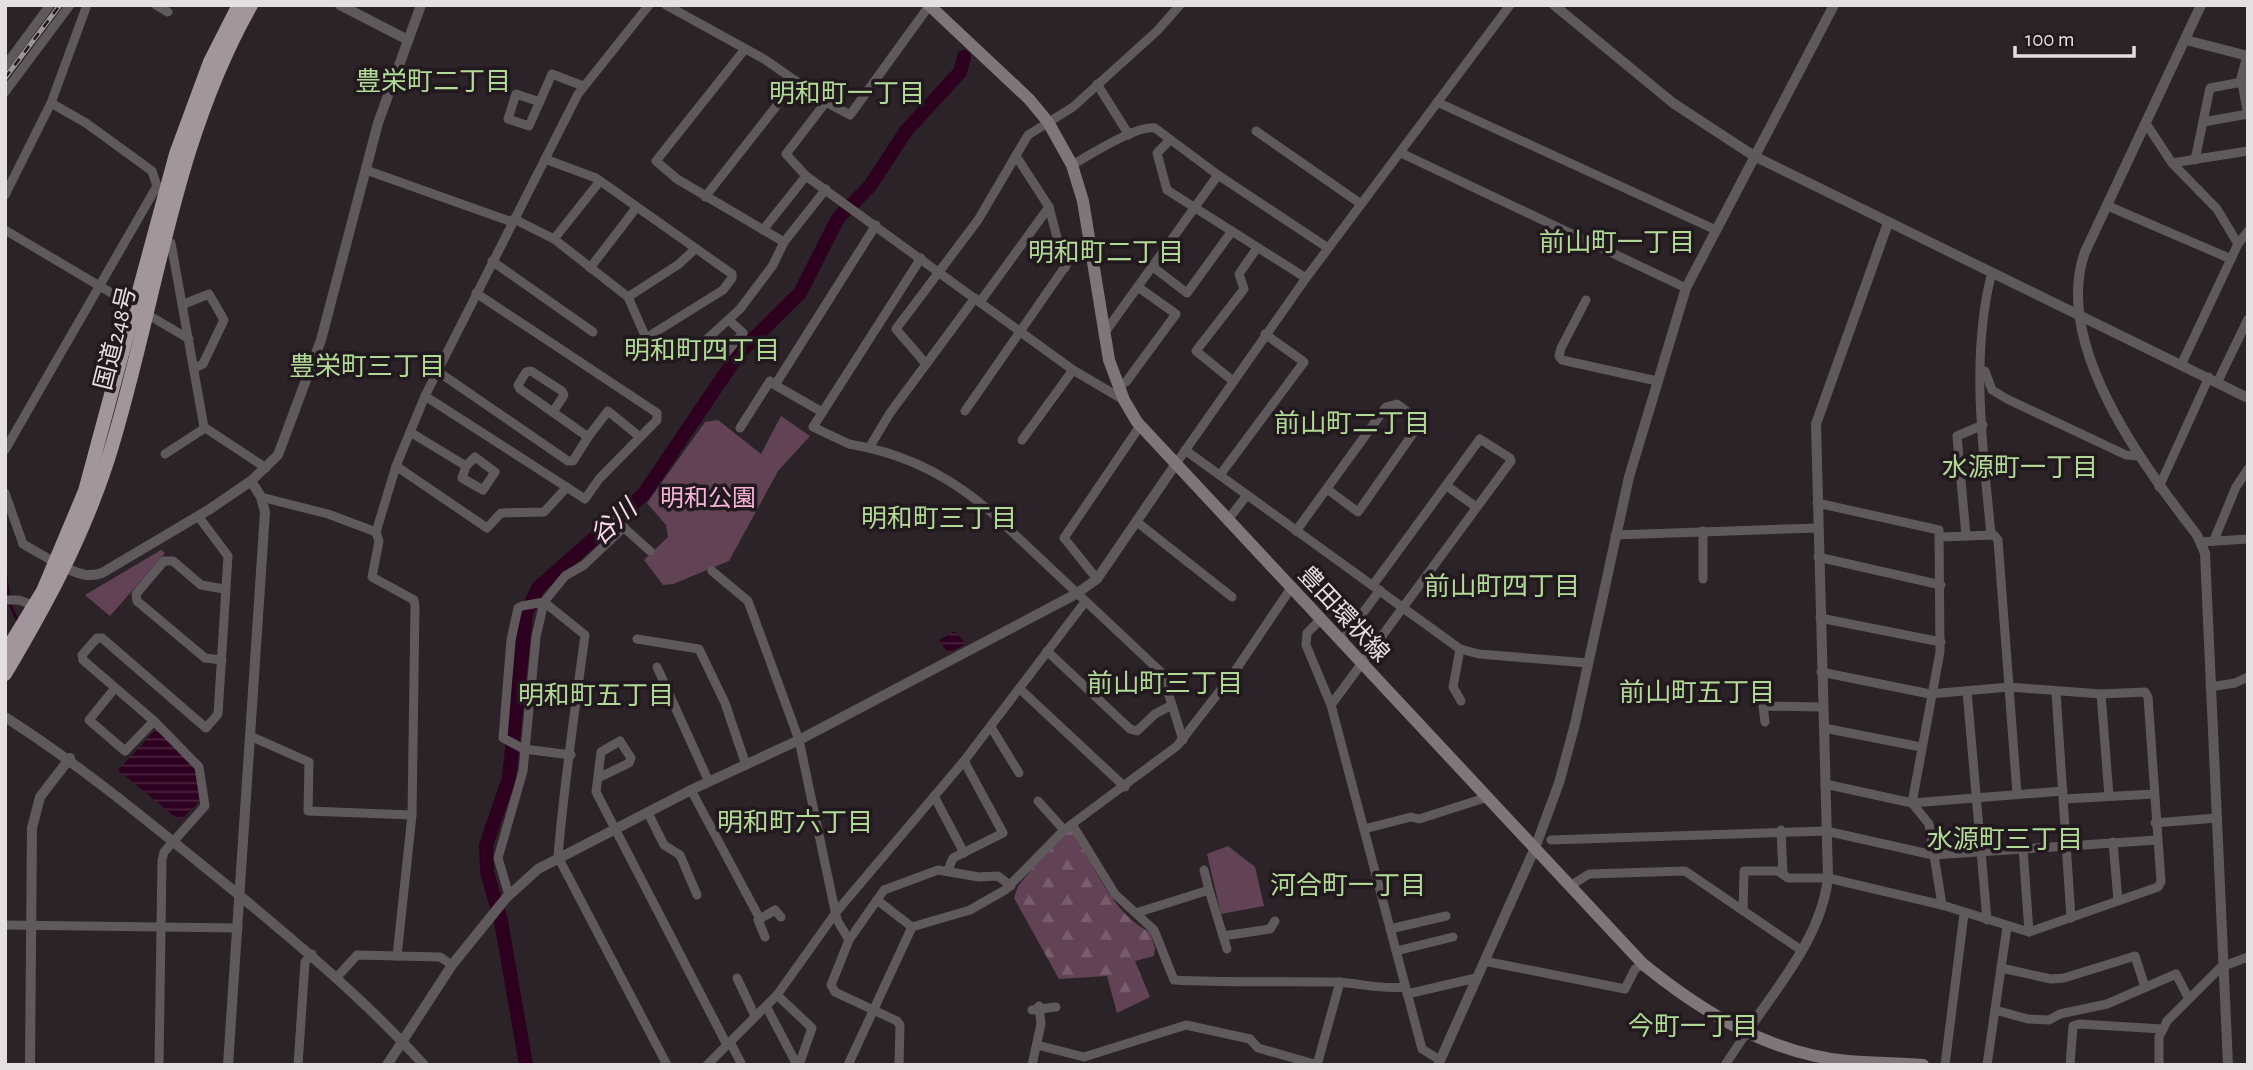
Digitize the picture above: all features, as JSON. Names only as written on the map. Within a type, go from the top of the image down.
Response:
[{"type":"highway","name":"国道248号","points":[[5,674],[43,612],[108,457],[140,308],[160,194],[198,90],[239,5]]},
{"type":"highway","name":"国道248号","points":[[140,308],[164,240],[205,102],[251,5]]},
{"type":"highway","name":"国道248号","points":[[5,653],[61,565]]},
{"type":"main road","name":"豊田環状線","points":[[929,6],[1020,90],[1048,122],[1072,165],[1080,186],[1091,240],[1103,335],[1118,386],[1140,426],[1361,664],[1643,964],[1686,998],[1746,1032],[1794,1051],[1834,1059],[1923,1065]]},
{"type":"street","points":[[5,66],[50,5]]},
{"type":"street","points":[[5,92],[70,5]]},
{"type":"street","points":[[5,195],[51,103],[88,5]]},
{"type":"street","points":[[156,5],[168,12]]},
{"type":"street","points":[[340,5],[408,40]]},
{"type":"street","points":[[5,493],[23,544],[61,565],[93,576],[198,516],[251,481],[278,455],[321,340],[379,123],[421,5]]},
{"type":"street","points":[[397,956],[412,815],[415,606],[414,600],[372,577],[379,541],[376,532],[410,432],[475,293],[583,86],[649,5]]},
{"type":"street","points":[[666,5],[745,49],[850,115],[929,6]]},
{"type":"street","points":[[926,364],[896,329],[978,219],[1028,135],[1073,107],[1157,31],[1180,5]]},
{"type":"street","points":[[708,1065],[777,995],[837,911],[1021,690],[1080,598],[1097,579],[1137,522],[1265,334],[1510,5]]},
{"type":"street","points":[[1554,5],[1673,103],[1755,156],[1888,223],[2182,363],[2248,398]]},
{"type":"street","points":[[1321,619],[1305,639],[1331,705],[1422,1049],[1439,1062],[1535,848],[1567,753],[1615,535],[1657,381],[1686,288],[1834,5]]},
{"type":"street","points":[[2201,5],[2079,270],[2077,314],[2107,397],[2137,456],[2201,542],[2205,560],[2221,967],[2228,1065]]},
{"type":"street","points":[[2186,40],[2247,56],[2242,82],[2248,114],[2203,122]]},
{"type":"street","points":[[745,49],[656,161],[705,197],[784,242]]},
{"type":"street","points":[[540,102],[552,74],[583,86]]},
{"type":"street","points":[[705,197],[796,81]]},
{"type":"street","points":[[2196,160],[2210,88],[2242,82]]},
{"type":"street","points":[[1097,84],[1129,135]]},
{"type":"street","points":[[826,102],[786,154],[806,176],[1073,370],[1124,400]]},
{"type":"street","points":[[1437,102],[1716,230]]},
{"type":"street","points":[[5,450],[101,286],[160,194],[152,171],[86,123],[51,103]]},
{"type":"street","points":[[2147,125],[2172,163],[2217,209],[2238,244]]},
{"type":"street","points":[[1072,165],[1148,127],[1328,248]]},
{"type":"street","points":[[1256,131],[1360,204]]},
{"type":"street","points":[[1170,140],[1157,153],[1167,190],[1306,278]]},
{"type":"street","points":[[2172,163],[2248,151]]},
{"type":"street","points":[[1401,153],[1686,288]]},
{"type":"street","points":[[1016,156],[1049,207],[1065,268]]},
{"type":"street","points":[[366,170],[513,221],[554,239],[628,297],[646,338],[723,290],[732,274],[600,181],[545,159]]},
{"type":"street","points":[[1103,335],[1218,175]]},
{"type":"street","points":[[763,230],[806,176]]},
{"type":"street","points":[[554,239],[600,181]]},
{"type":"street","points":[[729,320],[773,265],[784,242],[826,189]]},
{"type":"street","points":[[2108,205],[2231,259]]},
{"type":"street","points":[[869,448],[926,364],[1049,207]]},
{"type":"street","points":[[590,268],[636,208]]},
{"type":"street","points":[[1725,1065],[1818,923],[1825,903],[1828,878],[1819,618],[1816,424],[1888,223]]},
{"type":"street","points":[[775,385],[876,225]]},
{"type":"street","points":[[5,230],[189,339]]},
{"type":"street","points":[[1153,267],[1187,293],[1231,231]]},
{"type":"street","points":[[2182,363],[2238,244],[2248,231]]},
{"type":"street","points":[[164,240],[171,243],[184,304],[204,428],[266,468]]},
{"type":"street","points":[[965,411],[1079,248],[1091,240]]},
{"type":"street","points":[[1233,381],[1196,351],[1244,289],[1239,274],[1257,248]]},
{"type":"street","points":[[628,297],[679,264],[695,249]]},
{"type":"street","points":[[921,258],[813,427],[849,444],[920,463],[970,494],[1162,673],[1183,740]]},
{"type":"street","points":[[492,261],[593,332]]},
{"type":"street","points":[[1991,535],[1981,363],[1992,272]]},
{"type":"street","points":[[1118,386],[1126,382],[1176,314],[1138,287]]},
{"type":"street","points":[[425,397],[585,499],[599,479],[657,420],[657,413],[475,293]]},
{"type":"street","points":[[184,304],[209,294],[223,320],[203,364],[195,368]]},
{"type":"street","points":[[1586,300],[1561,348],[1559,356],[1562,360],[1657,381]]},
{"type":"street","points":[[2159,487],[2248,319]]},
{"type":"street","points":[[1220,475],[1304,362],[1265,334]]},
{"type":"street","points":[[1981,363],[1992,390],[2126,455],[2137,456]]},
{"type":"street","points":[[1022,440],[1073,370]]},
{"type":"street","points":[[437,371],[568,461],[573,461],[608,411],[640,438]]},
{"type":"street","points":[[553,412],[564,395],[562,391],[531,371],[526,372],[520,388],[553,412],[588,437]]},
{"type":"street","points":[[740,428],[770,381],[822,412]]},
{"type":"street","points":[[1296,531],[1386,407],[1397,404],[1421,422],[1358,512],[1327,489]]},
{"type":"street","points":[[1966,536],[1956,436],[1983,425]]},
{"type":"street","points":[[1097,579],[1064,538],[1140,426]]},
{"type":"street","points":[[165,454],[204,428]]},
{"type":"street","points":[[410,432],[466,466]]},
{"type":"street","points":[[1331,705],[1511,461],[1510,458],[1480,439],[1341,642]]},
{"type":"street","points":[[1185,450],[1460,649],[1479,654],[1587,663]]},
{"type":"street","points":[[396,467],[487,528],[501,513],[544,512],[567,487]]},
{"type":"street","points":[[2214,540],[2236,487],[2248,469]]},
{"type":"street","points":[[228,1065],[265,512],[261,497],[251,481]]},
{"type":"street","points":[[1447,486],[1476,507]]},
{"type":"street","points":[[1227,521],[1247,495]]},
{"type":"street","points":[[261,497],[328,514],[376,532]]},
{"type":"street","points":[[1816,503],[1939,530],[1941,642],[1912,803],[1929,824],[1942,905]]},
{"type":"street","points":[[159,1065],[162,860],[164,852],[205,806],[200,770],[154,721],[83,660],[82,655],[97,638],[102,638],[206,728],[218,714],[228,556],[198,516]]},
{"type":"street","points":[[612,517],[650,551]]},
{"type":"street","points":[[1137,522],[1232,597]]},
{"type":"street","points":[[508,897],[498,858],[516,801],[541,603],[565,576],[584,565],[622,526]]},
{"type":"street","points":[[1615,535],[1817,528]]},
{"type":"street","points":[[1703,531],[1703,579]]},
{"type":"street","points":[[1941,537],[1991,535],[1998,541],[2017,794]]},
{"type":"street","points":[[2201,542],[2248,539]]},
{"type":"street","points":[[1818,556],[1941,585]]},
{"type":"street","points":[[222,660],[205,658],[137,601],[136,594],[164,561],[173,561],[201,585],[224,589]]},
{"type":"street","points":[[712,571],[748,601],[799,740],[841,928],[849,940]]},
{"type":"street","points":[[848,1065],[912,927],[970,910],[1011,886],[1068,827],[1125,787],[1183,740],[1291,588]]},
{"type":"street","points":[[387,1065],[452,965],[490,916],[528,877],[558,857],[691,790],[799,740],[1080,598]]},
{"type":"street","points":[[5,600],[19,600],[35,606]]},
{"type":"street","points":[[571,755],[521,747],[503,738],[511,640],[518,608],[522,606],[541,603],[585,635],[571,755],[558,857],[667,1065]]},
{"type":"street","points":[[1819,618],[1941,642]]},
{"type":"street","points":[[637,639],[699,649],[725,704],[746,765]]},
{"type":"street","points":[[1460,649],[1454,687],[1461,701]]},
{"type":"street","points":[[1047,651],[1130,729],[1137,731],[1155,714],[1172,705]]},
{"type":"street","points":[[657,667],[709,782]]},
{"type":"street","points":[[1742,911],[1744,871],[1778,871],[1787,878],[1828,878],[1942,905],[2029,932],[2158,887],[2161,882],[2148,697],[2145,692],[2101,694],[2009,687],[1930,694],[1821,672]]},
{"type":"street","points":[[2210,687],[2235,683],[2248,677]]},
{"type":"street","points":[[115,688],[89,720],[125,751],[154,721]]},
{"type":"street","points":[[1021,690],[1125,787]]},
{"type":"street","points":[[1967,691],[1987,920]]},
{"type":"street","points":[[2056,692],[2071,918]]},
{"type":"street","points":[[2101,694],[2109,796]]},
{"type":"street","points":[[1765,722],[1763,706],[1822,707]]},
{"type":"street","points":[[5,717],[70,758],[312,954],[338,976],[424,1065]]},
{"type":"street","points":[[991,727],[1019,774]]},
{"type":"street","points":[[1824,728],[1921,747]]},
{"type":"street","points":[[250,736],[309,762],[308,811],[412,815]]},
{"type":"street","points":[[30,1065],[34,814],[40,797],[70,758]]},
{"type":"street","points":[[948,870],[953,858],[1005,837],[964,761]]},
{"type":"street","points":[[598,778],[596,792],[615,830],[742,1065]]},
{"type":"street","points":[[1825,784],[1912,803],[2017,794],[2154,794]]},
{"type":"street","points":[[691,790],[760,919],[765,937]]},
{"type":"street","points":[[934,796],[964,853]]},
{"type":"street","points":[[1364,829],[1411,817],[1419,819],[1488,797]]},
{"type":"street","points":[[1038,801],[1068,827],[1115,894],[1154,930],[1174,980],[1237,984],[1340,982],[1376,989],[1406,990],[1476,978]]},
{"type":"street","points":[[648,813],[664,845],[680,855],[697,895]]},
{"type":"street","points":[[2155,823],[2216,818]]},
{"type":"street","points":[[1781,830],[1783,874]]},
{"type":"street","points":[[1551,840],[1781,830],[1826,831],[1933,855],[2157,840]]},
{"type":"street","points":[[2112,842],[2118,901]]},
{"type":"street","points":[[2023,848],[2029,932]]},
{"type":"street","points":[[900,1065],[900,1025],[835,992],[831,985],[849,940],[884,890],[938,870],[979,877],[998,876],[1011,886]]},
{"type":"street","points":[[1204,870],[1227,949]]},
{"type":"street","points":[[1570,886],[1589,874],[1685,871],[1801,950]]},
{"type":"street","points":[[1136,913],[1209,890]]},
{"type":"street","points":[[877,900],[912,927]]},
{"type":"street","points":[[760,919],[775,910],[781,917]]},
{"type":"street","points":[[1945,1065],[1964,914]]},
{"type":"street","points":[[1390,929],[1446,916]]},
{"type":"street","points":[[1223,936],[1270,929],[1275,921]]},
{"type":"street","points":[[5,925],[237,928]]},
{"type":"street","points":[[1987,1065],[2007,927]]},
{"type":"street","points":[[1396,951],[1452,937]]},
{"type":"street","points":[[298,1065],[305,962],[312,954]]},
{"type":"street","points":[[338,976],[357,955],[440,957],[452,965]]},
{"type":"street","points":[[2001,968],[2051,979],[2063,978],[2135,956],[2144,987]]},
{"type":"street","points":[[2159,1065],[2159,1037],[2163,1029],[2221,967],[2248,957]]},
{"type":"street","points":[[1484,961],[1625,989],[1634,969],[1643,964]]},
{"type":"street","points":[[1995,1010],[2028,1019],[2049,1020],[2060,1014],[2107,1004],[2176,974],[2189,999]]},
{"type":"street","points":[[737,978],[755,1016]]},
{"type":"street","points":[[1037,1045],[1084,1057],[1186,1025],[1250,1039],[1258,1048],[1317,1065],[1340,982]]},
{"type":"street","points":[[777,995],[812,1028],[798,1065]]},
{"type":"street","points":[[766,1006],[798,1065]]},
{"type":"street","points":[[1032,1065],[1041,1024],[1037,1008],[1056,1007]]},
{"type":"street","points":[[2070,1065],[2073,1026],[2079,1024],[2163,1029]]},
{"type":"green space","name":"明和公園","points":[[781,416],[810,436],[778,471],[729,561],[673,584],[663,585],[644,560],[668,537],[666,525],[647,503],[705,422],[718,420],[761,454]]},
{"type":"green space","points":[[161,550],[165,553],[110,616],[85,595]]},
{"type":"green space","points":[[1064,830],[1073,831],[1115,902],[1125,914],[1150,932],[1155,948],[1154,956],[1135,961],[1150,997],[1117,1013],[1107,976],[1059,979],[1014,898],[1018,886]]},
{"type":"green space","points":[[1228,846],[1255,867],[1264,906],[1221,914],[1207,854]]},
{"type":"shaded area","points":[[955,631],[966,644],[948,653],[939,640]]},
{"type":"shaded area","points":[[158,727],[196,765],[201,800],[180,821],[118,770]]},
{"type":"waterway","name":"谷川","points":[[526,1065],[501,921],[487,872],[486,845],[509,778],[526,613],[538,588],[643,495],[740,352],[800,293],[838,218],[870,186],[906,131],[960,72],[964,57]]},
{"type":"waterway","points":[[5,567],[9,597]]},
{"type":"waterway","points":[[10,604],[17,620]]},
{"type":"railway","points":[[5,78],[60,5]]},
{"type":"district","name":"豊栄町二丁目","points":[[433,81]]},
{"type":"district","name":"明和町一丁目","points":[[847,93]]},
{"type":"district","name":"前山町一丁目","points":[[1617,242]]},
{"type":"district","name":"明和町二丁目","points":[[1106,252]]},
{"type":"district","name":"明和町四丁目","points":[[702,350]]},
{"type":"district","name":"豊栄町三丁目","points":[[367,366]]},
{"type":"district","name":"前山町二丁目","points":[[1352,423]]},
{"type":"district","name":"水源町一丁目","points":[[2020,467]]},
{"type":"district","name":"明和町三丁目","points":[[939,518]]},
{"type":"district","name":"前山町四丁目","points":[[1502,586]]},
{"type":"district","name":"前山町三丁目","points":[[1165,683]]},
{"type":"district","name":"前山町五丁目","points":[[1697,692]]},
{"type":"district","name":"明和町五丁目","points":[[596,695]]},
{"type":"district","name":"明和町六丁目","points":[[795,822]]},
{"type":"district","name":"水源町三丁目","points":[[2005,839]]},
{"type":"district","name":"河合町一丁目","points":[[1348,885]]},
{"type":"district","name":"今町一丁目","points":[[1693,1026]]}]
